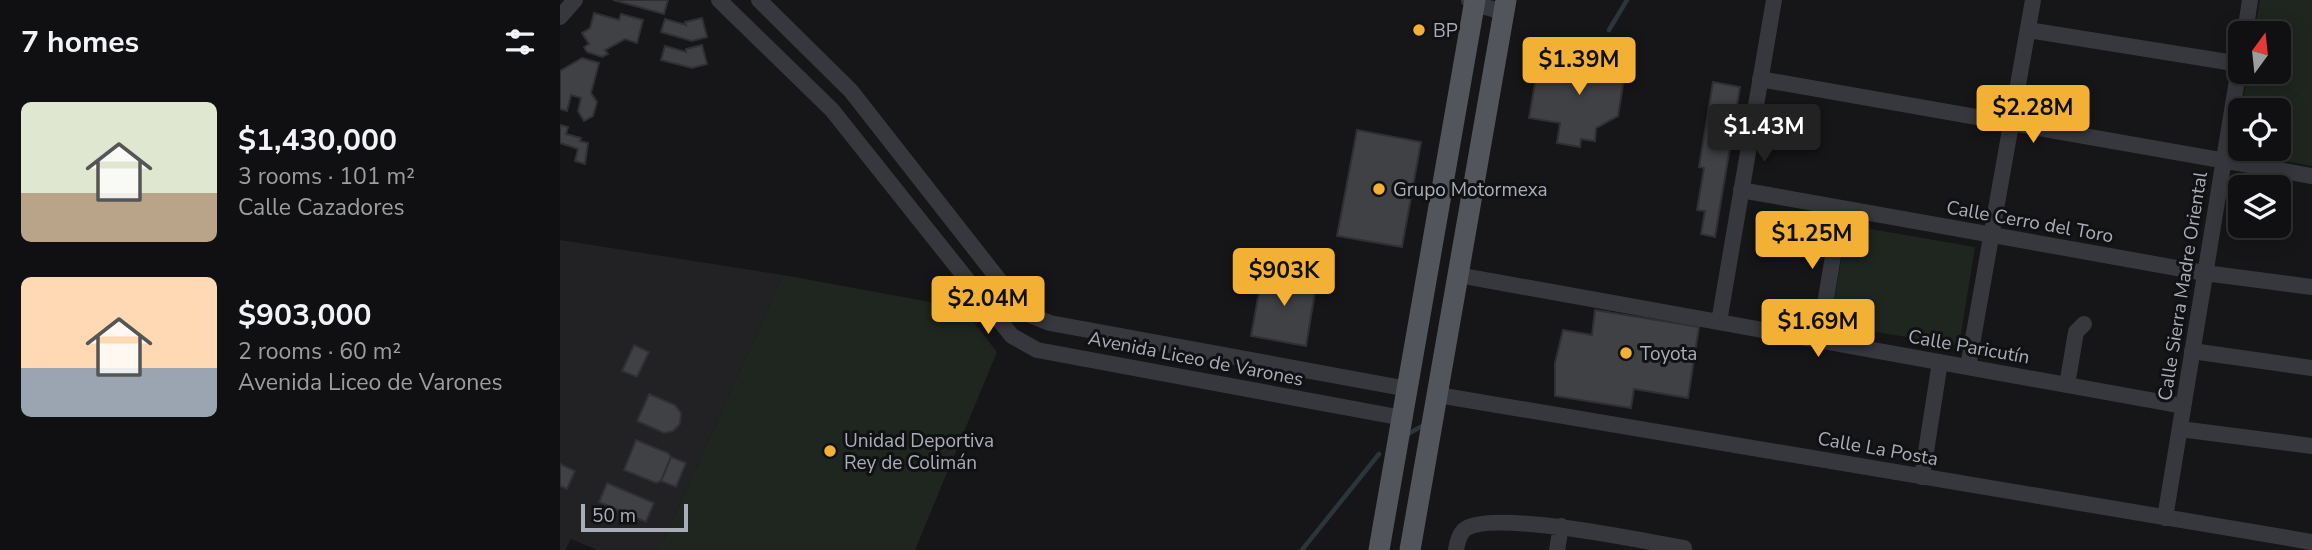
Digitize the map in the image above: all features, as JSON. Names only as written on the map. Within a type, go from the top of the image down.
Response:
[{"type":"main road","points":[[1379,550],[1473,1]]},
{"type":"main road","points":[[1410,550],[1505,6]]},
{"type":"main road","points":[[1392,480],[1422,485]]},
{"type":"street","points":[[560,17],[575,0]]},
{"type":"street","name":"Avenida Liceo de Varones","points":[[719,0],[832,110],[1012,336],[1037,350],[1403,418]]},
{"type":"street","name":"Avenida Liceo de Varones","points":[[759,0],[851,91],[1014,299],[1030,315],[1050,323],[1408,389]]},
{"type":"street","points":[[1719,322],[1774,0]]},
{"type":"street","points":[[1968,367],[2033,0]]},
{"type":"street","points":[[2247,21],[2250,0]]},
{"type":"street","points":[[1473,1],[1505,6]]},
{"type":"street","points":[[2028,30],[2228,61]]},
{"type":"street","points":[[1760,79],[2312,176]]},
{"type":"street","name":"Calle Sierra Madre Oriental","points":[[2165,517],[2237,84]]},
{"type":"street","name":"Calle Cerro del Toro","points":[[1741,190],[2205,274],[2312,287]]},
{"type":"street","points":[[1819,340],[1841,208]]},
{"type":"street","name":"Calle Paricutín","points":[[1458,275],[2183,406]]},
{"type":"street","points":[[994,314],[1014,299]]},
{"type":"street","points":[[2067,385],[2076,331],[2084,324]]},
{"type":"street","points":[[2192,351],[2312,368]]},
{"type":"street","points":[[1922,477],[1940,362]]},
{"type":"street","name":"Calle La Posta","points":[[1438,394],[2312,542]]},
{"type":"street","points":[[2180,429],[2312,446]]},
{"type":"street","points":[[1456,550],[1457,541],[1465,530],[1480,524],[1561,526],[1648,546],[1685,548]]},
{"type":"street","points":[[1557,550],[1561,526]]},
{"type":"shaded area","points":[[2260,0],[2312,0],[2312,166],[2284,161],[2291,161],[2291,98],[2243,98],[2246,84],[2291,84],[2291,21],[2256,21]]},
{"type":"shaded area","points":[[1847,225],[1975,247],[1959,346],[1830,324]]},
{"type":"shaded area","points":[[560,240],[783,275],[659,550],[597,550],[571,539],[565,550],[560,550]]},
{"type":"shaded area","name":"Unidad Deportiva Rey de Colimán","points":[[783,275],[963,308],[997,352],[915,550],[659,550]]},
{"type":"building","points":[[613,0],[668,0],[664,14]]},
{"type":"building","points":[[594,13],[619,20],[621,14],[643,20],[637,43],[625,39],[605,50],[608,54],[602,57],[587,52],[584,47],[589,44],[582,33],[590,28]]},
{"type":"building","points":[[702,18],[707,37],[692,41],[661,32],[665,19],[686,25],[685,22]]},
{"type":"building","points":[[702,45],[707,64],[692,68],[661,60],[665,46],[686,52],[686,49]]},
{"type":"building","points":[[1584,54],[1627,60],[1618,116],[1596,128],[1595,141],[1581,139],[1580,147],[1557,143],[1560,123],[1529,118],[1538,66],[1581,73]]},
{"type":"building","points":[[582,58],[599,63],[591,93],[597,102],[593,116],[584,121],[578,111],[581,98],[571,95],[567,111],[560,109],[560,71]]},
{"type":"building","points":[[1713,82],[1740,87],[1715,237],[1701,234],[1705,211],[1697,210],[1704,168],[1699,167]]},
{"type":"building","points":[[560,125],[568,127],[566,134],[588,143],[585,164],[575,161],[578,149],[560,143]]},
{"type":"building","name":"Grupo Motormexa","points":[[1357,130],[1421,142],[1402,247],[1337,236]]},
{"type":"building","points":[[1263,270],[1317,280],[1306,346],[1251,336]]},
{"type":"building","name":"Toyota","points":[[1595,310],[1699,327],[1688,398],[1634,389],[1631,408],[1555,396],[1555,363],[1563,330],[1592,335]]},
{"type":"building","points":[[634,345],[649,352],[637,377],[622,371]]},
{"type":"building","points":[[649,394],[675,405],[681,413],[680,424],[673,431],[664,433],[637,421]]},
{"type":"building","points":[[636,440],[668,453],[671,457],[661,481],[656,483],[624,470]]},
{"type":"building","points":[[671,457],[686,463],[676,487],[661,481]]},
{"type":"building","points":[[560,464],[575,471],[567,489],[560,486]]},
{"type":"building","points":[[607,483],[654,503],[646,522],[599,502]]},
{"type":"waterway","points":[[1609,30],[1627,0]]},
{"type":"waterway","points":[[1408,434],[1422,426]]},
{"type":"waterway","points":[[1302,550],[1379,454]]},
{"type":"place","name":"BP","points":[[1419,30]]},
{"type":"place","name":"Grupo Motormexa","points":[[1379,189]]},
{"type":"place","name":"Toyota","points":[[1626,353]]},
{"type":"place","name":"Unidad Deportiva Rey de Colimán","points":[[830,451]]}]
